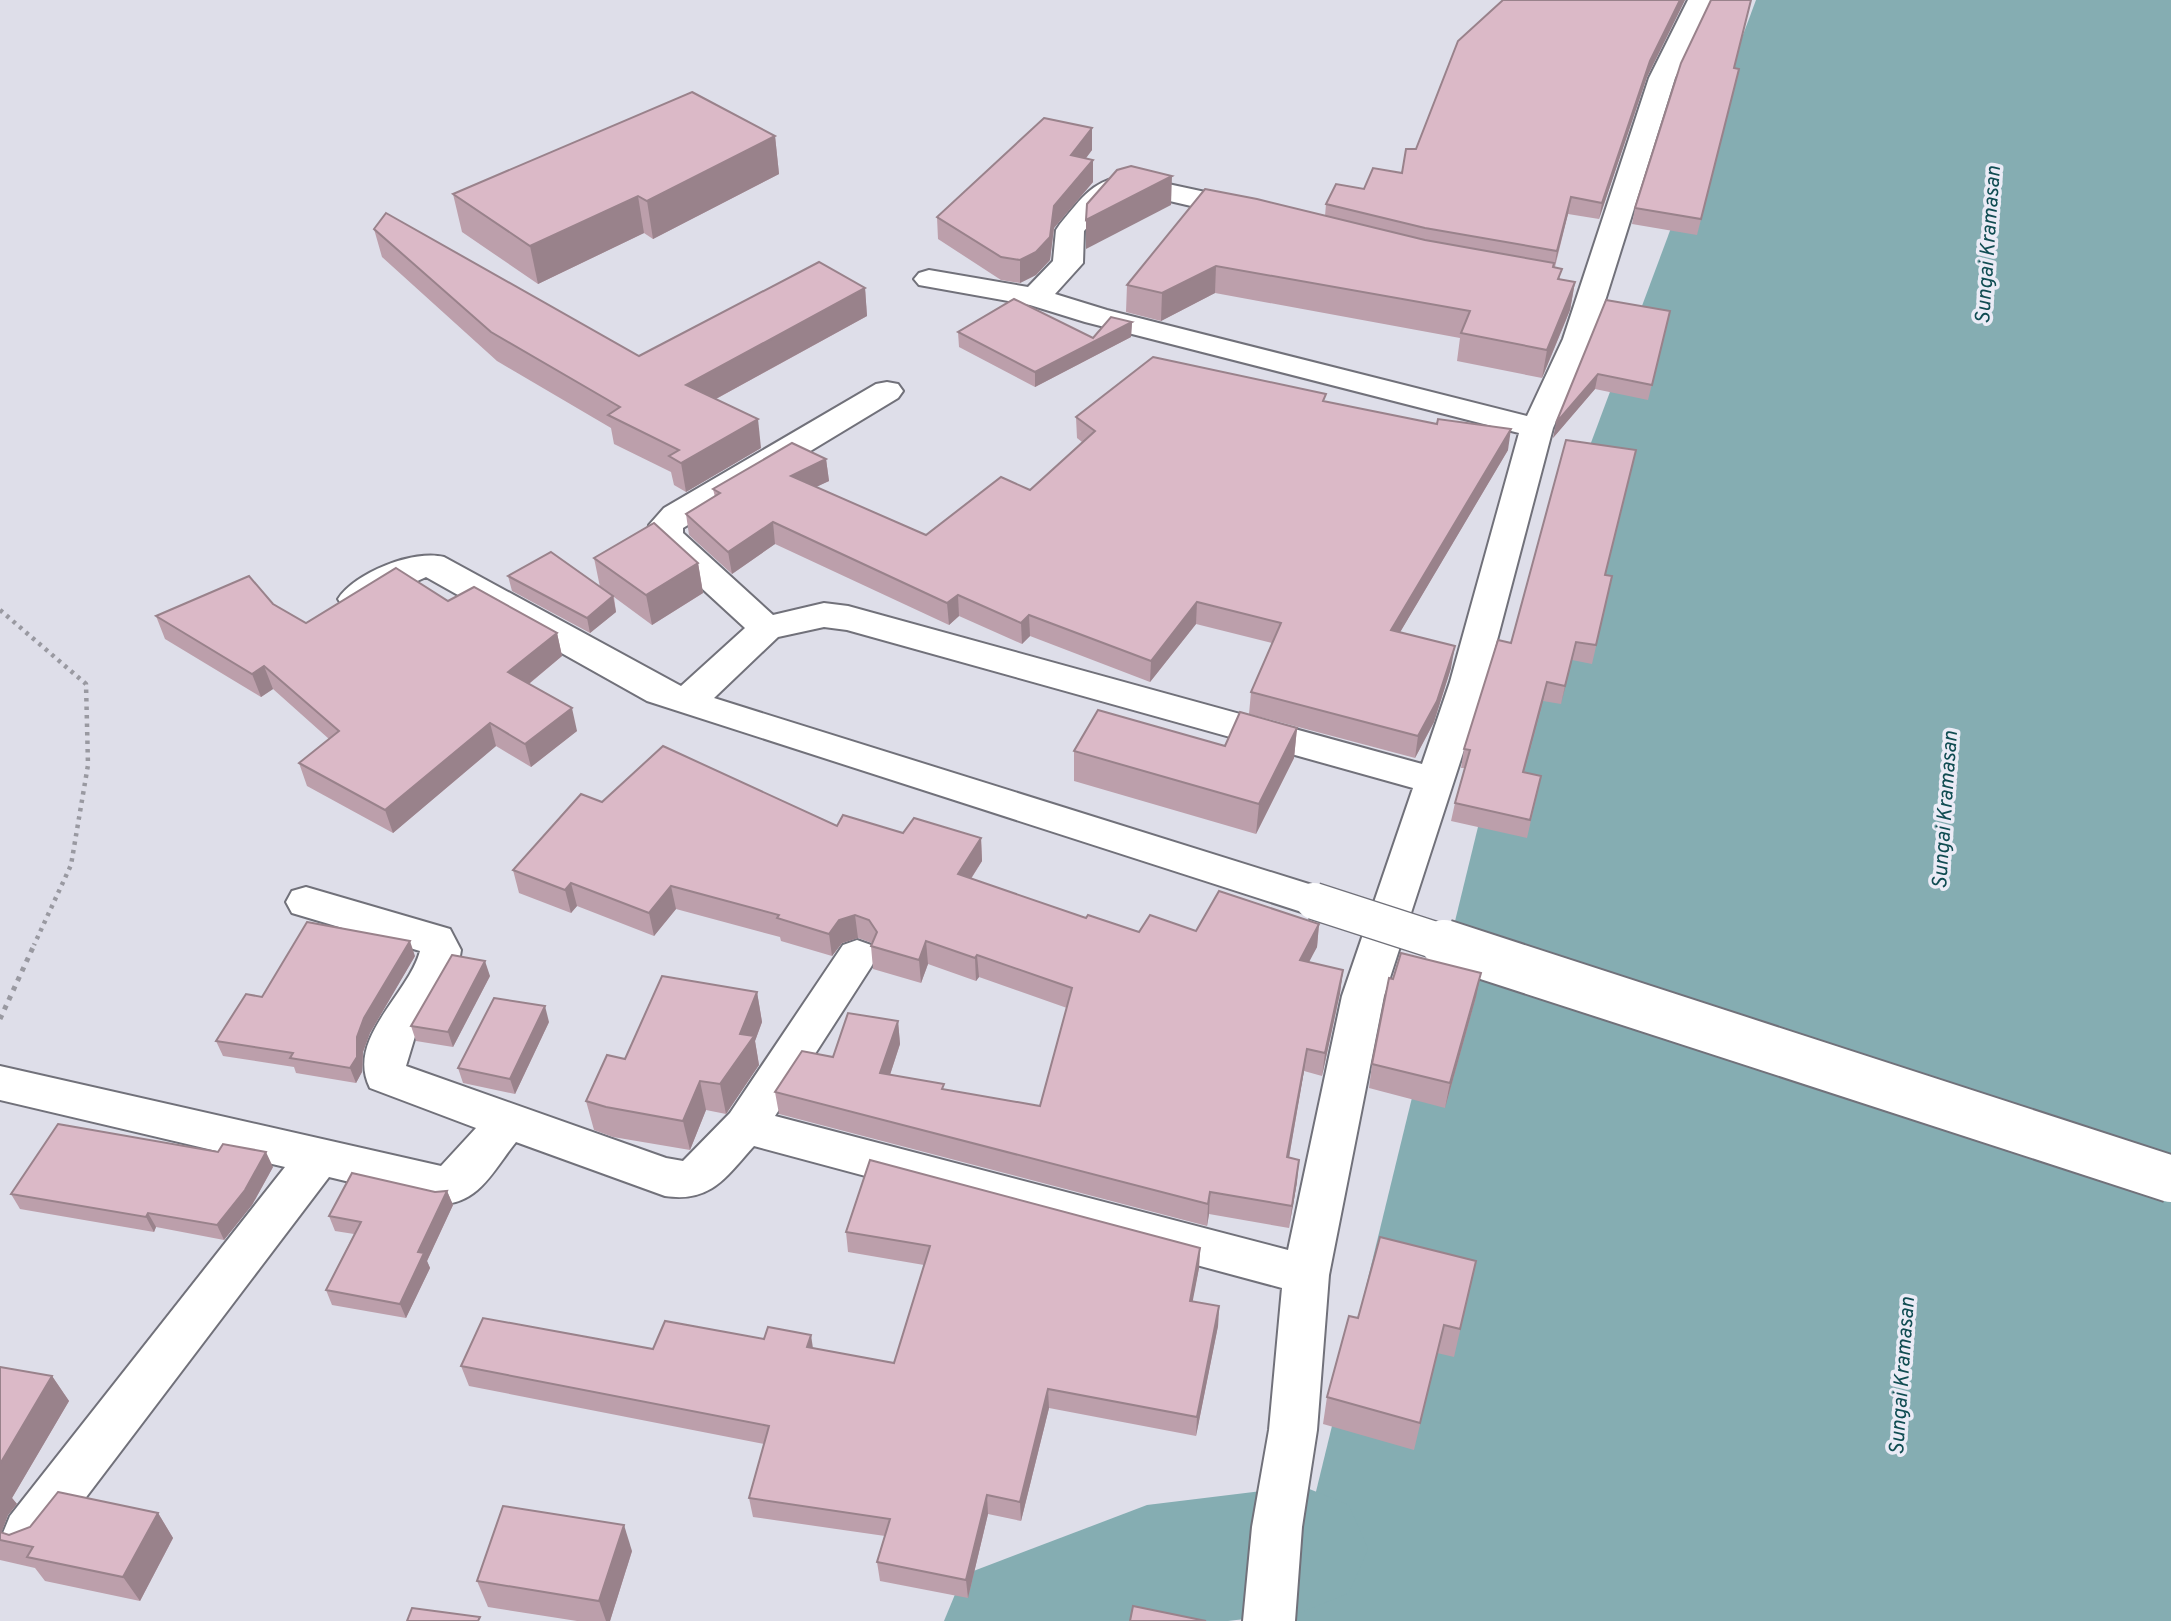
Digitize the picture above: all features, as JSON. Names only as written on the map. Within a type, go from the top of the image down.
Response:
[{"type":"street","points":[[1269,1621],[1277,1527],[1293,1430],[1306,1275],[1363,996],[1468,682],[1537,428],[1578,339],[1581,284],[1662,78],[1700,0]]},
{"type":"street","points":[[1035,297],[1068,263],[1070,230],[1105,190],[1117,185],[1131,184],[1272,217]]},
{"type":"street","points":[[929,279],[1035,297],[1110,320],[1537,428]]},
{"type":"street","points":[[766,628],[671,541],[665,533],[666,525],[676,515],[887,391]]},
{"type":"street","points":[[329,616],[402,570],[417,565],[432,565],[660,692],[687,702],[1314,901],[2171,1179]]},
{"type":"street","points":[[687,702],[766,628],[824,615],[848,618],[1436,781]]},
{"type":"street","points":[[306,902],[436,940],[441,950],[438,962],[389,1046],[383,1062],[385,1076],[665,1177],[683,1180],[701,1175],[745,1126],[857,956]]},
{"type":"street","points":[[13,1086],[320,1155],[422,1181],[455,1185],[508,1121]]},
{"type":"street","points":[[745,1126],[1306,1275]]},
{"type":"street","points":[[28,1532],[320,1155]]},
{"type":"path","points":[[0,610],[86,684],[88,765],[71,865],[0,1018]]},
{"type":"water","name":"Sungai Kramasan","points":[[1756,0],[2171,0],[2171,1621],[1291,1621],[1302,1549],[1535,593]]},
{"type":"building","points":[[1503,0],[1680,0],[1650,61],[1602,203],[1571,197],[1557,251],[1425,228],[1326,204],[1336,184],[1364,189],[1373,168],[1402,173],[1406,149],[1416,149],[1458,41]]},
{"type":"building","points":[[1711,0],[1751,0],[1734,68],[1739,69],[1701,219],[1635,208],[1681,63]]},
{"type":"building","points":[[692,92],[775,136],[647,201],[638,196],[530,246],[453,194]]},
{"type":"building","points":[[1044,118],[1092,128],[1071,155],[1093,160],[1054,206],[1050,237],[1036,252],[1020,260],[1001,257],[937,217]]},
{"type":"building","points":[[1131,166],[1172,176],[1086,220],[1087,204],[1117,170]]},
{"type":"building","points":[[1205,189],[1425,240],[1554,263],[1553,267],[1562,269],[1558,279],[1575,282],[1547,350],[1461,333],[1470,311],[1216,266],[1162,293],[1127,285]]},
{"type":"building","points":[[386,213],[639,356],[819,262],[865,288],[686,385],[758,419],[681,463],[669,456],[679,450],[608,415],[620,407],[491,332],[374,229]]},
{"type":"building","points":[[1014,299],[1093,338],[1111,317],[1132,322],[1035,372],[958,332]]},
{"type":"building","points":[[1606,300],[1670,311],[1652,385],[1598,374],[1556,423]]},
{"type":"building","points":[[1153,357],[1326,394],[1323,401],[1437,424],[1438,419],[1511,429],[1391,630],[1455,646],[1437,701],[1418,736],[1251,692],[1281,623],[1197,602],[1151,661],[1029,615],[1021,623],[958,595],[947,603],[773,522],[728,552],[686,514],[720,493],[713,489],[792,443],[826,459],[791,476],[926,535],[1001,477],[1030,490],[1095,431],[1076,417]]},
{"type":"building","points":[[1566,440],[1636,450],[1605,575],[1612,576],[1596,645],[1576,642],[1565,686],[1547,682],[1523,772],[1541,776],[1530,820],[1455,803],[1470,750],[1464,749],[1498,640],[1511,643]]},
{"type":"building","points":[[654,523],[698,563],[646,595],[594,558]]},
{"type":"building","points":[[551,552],[613,596],[587,618],[508,576]]},
{"type":"building","points":[[396,568],[448,601],[474,587],[557,633],[508,672],[572,708],[525,744],[490,723],[385,810],[299,763],[339,731],[264,666],[252,674],[156,616],[249,576],[273,604],[306,623]]},
{"type":"building","points":[[1098,710],[1225,746],[1240,712],[1297,728],[1259,804],[1074,751]]},
{"type":"building","points":[[663,746],[837,826],[843,815],[903,833],[914,818],[981,838],[958,874],[1086,918],[1088,915],[1139,932],[1150,915],[1196,931],[1219,891],[1319,924],[1300,960],[1343,970],[1325,1053],[1307,1049],[1287,1157],[1299,1160],[1292,1206],[1210,1192],[1208,1204],[775,1092],[802,1051],[833,1057],[848,1013],[898,1021],[880,1073],[944,1084],[942,1089],[1040,1106],[1072,988],[977,955],[975,958],[926,941],[919,960],[871,946],[877,932],[869,920],[855,915],[839,920],[829,934],[777,918],[779,915],[671,886],[649,913],[571,883],[565,890],[513,870],[581,794],[602,802]]},
{"type":"building","points":[[307,922],[410,941],[364,1018],[357,1037],[357,1057],[350,1068],[290,1058],[293,1053],[216,1041],[246,994],[262,997]]},
{"type":"building","points":[[1401,953],[1481,973],[1450,1083],[1372,1064],[1389,978],[1393,979]]},
{"type":"building","points":[[452,955],[485,961],[448,1032],[411,1026]]},
{"type":"building","points":[[662,976],[757,992],[740,1034],[754,1036],[720,1084],[700,1081],[683,1121],[586,1101],[607,1055],[625,1059]]},
{"type":"building","points":[[494,998],[545,1006],[510,1079],[458,1068]]},
{"type":"building","points":[[58,1124],[218,1152],[223,1144],[266,1152],[245,1190],[217,1225],[148,1213],[146,1217],[11,1194]]},
{"type":"building","points":[[870,1160],[1200,1248],[1190,1301],[1219,1306],[1197,1417],[1048,1389],[1020,1502],[987,1495],[966,1580],[877,1562],[890,1519],[749,1498],[769,1426],[461,1366],[483,1318],[653,1349],[665,1321],[764,1339],[768,1327],[811,1335],[807,1347],[894,1363],[930,1246],[846,1232]]},
{"type":"building","points":[[352,1173],[435,1192],[447,1191],[418,1252],[424,1253],[400,1304],[326,1290],[361,1222],[329,1216]]},
{"type":"building","points":[[1380,1237],[1476,1261],[1460,1329],[1444,1325],[1420,1423],[1327,1397],[1349,1316],[1358,1318]]},
{"type":"building","points":[[0,1367],[52,1376],[0,1464]]},
{"type":"building","points":[[58,1492],[158,1513],[123,1577],[27,1557],[33,1547],[0,1540],[0,1532],[9,1535],[30,1527]]},
{"type":"building","points":[[503,1506],[624,1525],[599,1601],[477,1581]]},
{"type":"building","points":[[1133,1606],[1206,1621],[1130,1621]]},
{"type":"building","points":[[412,1608],[480,1617],[478,1621],[407,1621]]},
{"type":"waterway","points":[[1011,1621],[1147,1568],[1302,1549]]}]
